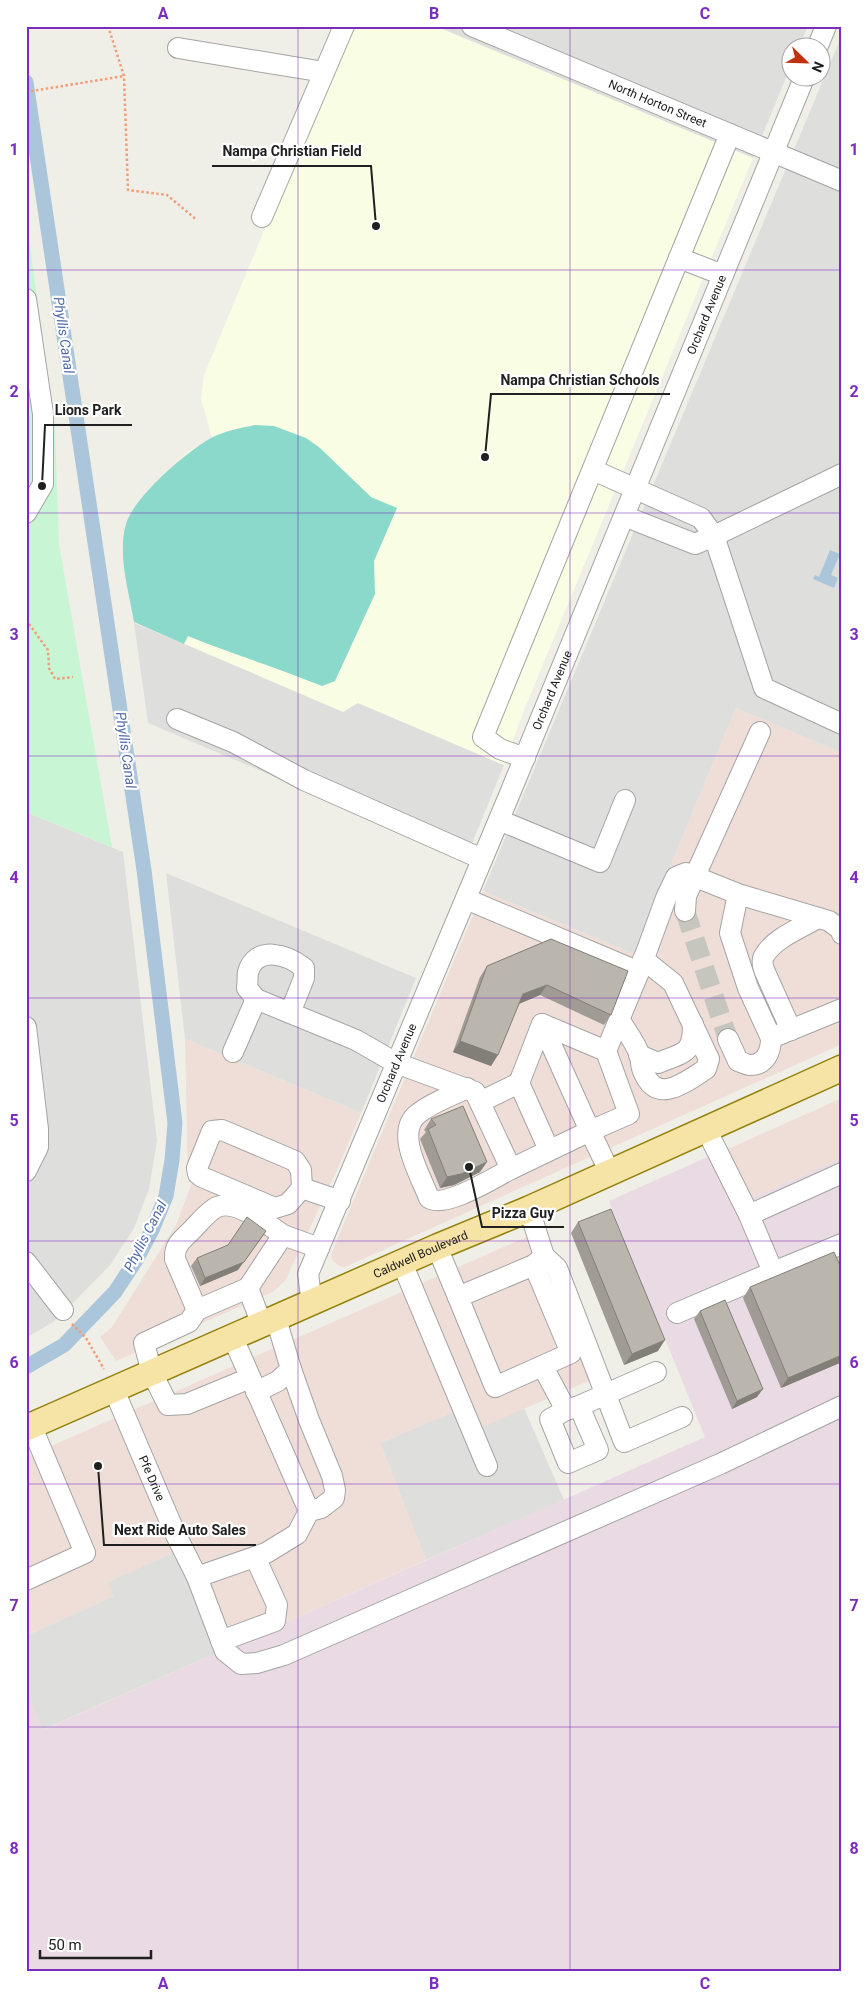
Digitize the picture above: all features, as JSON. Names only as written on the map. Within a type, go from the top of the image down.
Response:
[{"type":"main road","name":"Caldwell Boulevard","points":[[29,1427],[109,1379],[152,1373],[529,1208],[842,1068]]},
{"type":"street","points":[[262,216],[344,26]]},
{"type":"street","name":"North Horton Street","points":[[472,26],[842,181]]},
{"type":"street","points":[[821,38],[826,26]]},
{"type":"street","points":[[178,48],[324,72]]},
{"type":"street","name":"Orchard Avenue","points":[[312,1303],[308,1274],[525,758],[800,88]]},
{"type":"street","points":[[525,758],[500,749],[483,736],[730,134]]},
{"type":"street","points":[[680,258],[723,275]]},
{"type":"street","points":[[26,299],[43,414],[43,484],[26,513]]},
{"type":"street","points":[[593,470],[701,518],[714,536],[764,688],[842,724]]},
{"type":"street","points":[[624,516],[694,544],[842,474]]},
{"type":"street","points":[[177,719],[233,742],[304,780],[482,859]]},
{"type":"street","points":[[685,911],[686,896],[760,732]]},
{"type":"street","points":[[499,820],[600,862],[626,800]]},
{"type":"street","points":[[519,1082],[418,1113],[410,1124],[409,1148],[429,1198],[437,1201],[450,1199],[511,1168],[629,1114],[606,1051],[676,877],[686,874],[738,894],[829,921],[840,929],[842,934]]},
{"type":"street","points":[[728,1039],[738,1061],[750,1065],[764,1061],[771,1049],[771,1038],[748,988],[730,933],[738,894]]},
{"type":"street","points":[[466,899],[641,965],[674,984],[709,1059],[706,1069],[673,1088],[660,1090],[653,1087],[643,1072],[639,1054],[619,1019]]},
{"type":"street","points":[[790,1030],[764,972],[762,962],[764,956],[777,942],[818,918]]},
{"type":"street","points":[[290,1013],[304,978],[304,968],[297,962],[277,954],[264,954],[255,960],[248,972],[248,988],[256,999],[290,1013],[356,1040],[396,1063],[473,1095],[511,1168]]},
{"type":"street","points":[[233,1052],[256,999]]},
{"type":"street","points":[[771,1038],[842,1008]]},
{"type":"street","points":[[542,1024],[606,1051]]},
{"type":"street","points":[[542,1024],[519,1082],[549,1150]]},
{"type":"street","points":[[542,1024],[609,1171]]},
{"type":"street","points":[[639,1054],[658,1063],[680,1054],[690,1047],[693,1040],[693,1024]]},
{"type":"street","points":[[26,1027],[38,1129],[38,1147],[26,1171]]},
{"type":"street","points":[[706,1128],[749,1215],[774,1272]]},
{"type":"street","points":[[222,1130],[295,1161],[301,1170],[302,1188],[288,1204],[275,1208],[202,1177],[198,1174],[197,1168],[212,1131],[222,1130]]},
{"type":"street","points":[[749,1215],[842,1173]]},
{"type":"street","points":[[302,1188],[340,1201]]},
{"type":"street","points":[[197,1310],[175,1259],[175,1251],[179,1242],[218,1206],[232,1206],[252,1215],[283,1236],[320,1248]]},
{"type":"street","points":[[437,1247],[495,1387],[543,1367],[571,1354],[539,1261],[529,1208]]},
{"type":"street","points":[[283,1236],[248,1288],[197,1310],[189,1322],[144,1343],[152,1373],[168,1405],[187,1404],[253,1385],[278,1381],[291,1368]]},
{"type":"street","points":[[676,1313],[842,1244]]},
{"type":"street","points":[[458,1297],[539,1261],[557,1268],[624,1442],[682,1417]]},
{"type":"street","points":[[26,1262],[66,1316]]},
{"type":"street","points":[[402,1263],[486,1466]]},
{"type":"street","points":[[197,1577],[266,1553],[297,1534],[309,1511],[321,1508],[334,1498],[335,1490],[332,1476],[309,1420],[291,1368],[269,1322],[248,1288]]},
{"type":"street","points":[[233,1338],[309,1511]]},
{"type":"street","points":[[543,1367],[572,1408],[656,1372]]},
{"type":"street","name":"Pfe Drive","points":[[109,1379],[175,1533],[197,1577],[223,1646]]},
{"type":"street","points":[[255,1557],[277,1605],[275,1621],[223,1646],[242,1664],[257,1663],[284,1655],[720,1464],[842,1406]]},
{"type":"street","points":[[26,1580],[85,1553],[29,1427]]},
{"type":"path","points":[[108,26],[124,76],[128,190],[167,195],[197,220]]},
{"type":"path","points":[[26,92],[124,76]]},
{"type":"path","points":[[26,620],[48,650],[49,668],[55,679],[73,677]]},
{"type":"path","points":[[66,1316],[86,1338],[109,1379]]},
{"type":"shaded area","points":[[349,26],[435,26],[753,158],[524,710],[504,765],[358,703],[343,712],[134,622],[122,550],[126,523],[140,500],[164,475],[188,452],[212,438],[201,399],[204,375]]},
{"type":"shaded area","points":[[435,26],[808,26],[803,38],[780,38],[780,88],[782,88],[753,158]]},
{"type":"shaded area","points":[[842,35],[842,753],[736,708],[634,954],[483,891],[820,88],[830,88],[830,64]]},
{"type":"shaded area","points":[[255,425],[274,426],[306,438],[320,448],[371,497],[397,508],[374,561],[375,594],[335,681],[322,686],[188,636],[184,644],[134,622],[123,560],[126,524],[131,513],[139,501],[162,476],[201,444],[222,433]]},
{"type":"shaded area","points":[[830,550],[840,554],[831,575],[838,578],[834,588],[813,579],[815,575],[819,577]]},
{"type":"shaded area","points":[[134,623],[343,711],[358,703],[504,765],[466,858],[148,723]]},
{"type":"shaded area","points":[[736,708],[842,753],[842,1044],[345,1267],[339,1266],[331,1257],[332,1252],[483,891],[634,954]]},
{"type":"shaded area","points":[[26,812],[123,852],[157,1141],[149,1189],[134,1228],[111,1264],[53,1322],[26,1338]]},
{"type":"shaded area","points":[[166,873],[416,978],[361,1113],[185,1039]]},
{"type":"shaded area","points":[[185,1039],[361,1113],[337,1170],[285,1281],[273,1292],[116,1361],[100,1337],[112,1327],[176,1225],[192,1183],[188,1181]]},
{"type":"shaded area","points":[[842,1098],[842,1158],[736,1205],[712,1156]]},
{"type":"shaded area","points":[[712,1155],[736,1205],[842,1158],[842,1971],[26,1971],[26,1690],[43,1730],[705,1437],[609,1201]]},
{"type":"shaded area","points":[[531,1235],[591,1380],[482,1427],[473,1403],[380,1443],[426,1560],[219,1652],[177,1551],[108,1582],[113,1596],[26,1636],[26,1457]]},
{"type":"shaded area","points":[[473,1403],[482,1427],[524,1408],[564,1500],[426,1560],[380,1443]]},
{"type":"shaded area","points":[[177,1551],[219,1652],[42,1730],[26,1690],[26,1636],[113,1596],[107,1582]]},
{"type":"green space","points":[[26,218],[55,427],[59,544],[112,847],[26,812]]},
{"type":"building","points":[[551,939],[628,971],[611,1015],[547,985],[523,994],[498,1055],[460,1041],[487,966]]},
{"type":"building","points":[[463,1106],[487,1162],[461,1174],[447,1177],[428,1129],[436,1125],[431,1119]]},
{"type":"building","points":[[611,1209],[665,1340],[632,1354],[578,1222]]},
{"type":"building","points":[[247,1217],[266,1231],[244,1262],[205,1278],[197,1258],[228,1245]]},
{"type":"building","points":[[834,1252],[842,1270],[842,1355],[788,1378],[750,1287]]},
{"type":"building","points":[[725,1300],[763,1389],[737,1401],[700,1311]]},
{"type":"waterway","name":"Phyllis Canal","points":[[26,82],[144,870],[175,1123],[172,1160],[166,1196],[152,1230],[136,1260],[115,1292],[64,1345],[26,1367]]},
{"type":"tunnel","points":[[685,911],[728,1039]]},
{"type":"place","name":"Nampa Christian Field","points":[[376,226]]},
{"type":"place","name":"Nampa Christian Schools","points":[[485,457]]},
{"type":"place","name":"Lions Park","points":[[42,486]]},
{"type":"place","name":"Pizza Guy","points":[[469,1167]]},
{"type":"place","name":"Next Ride Auto Sales","points":[[98,1466]]}]
